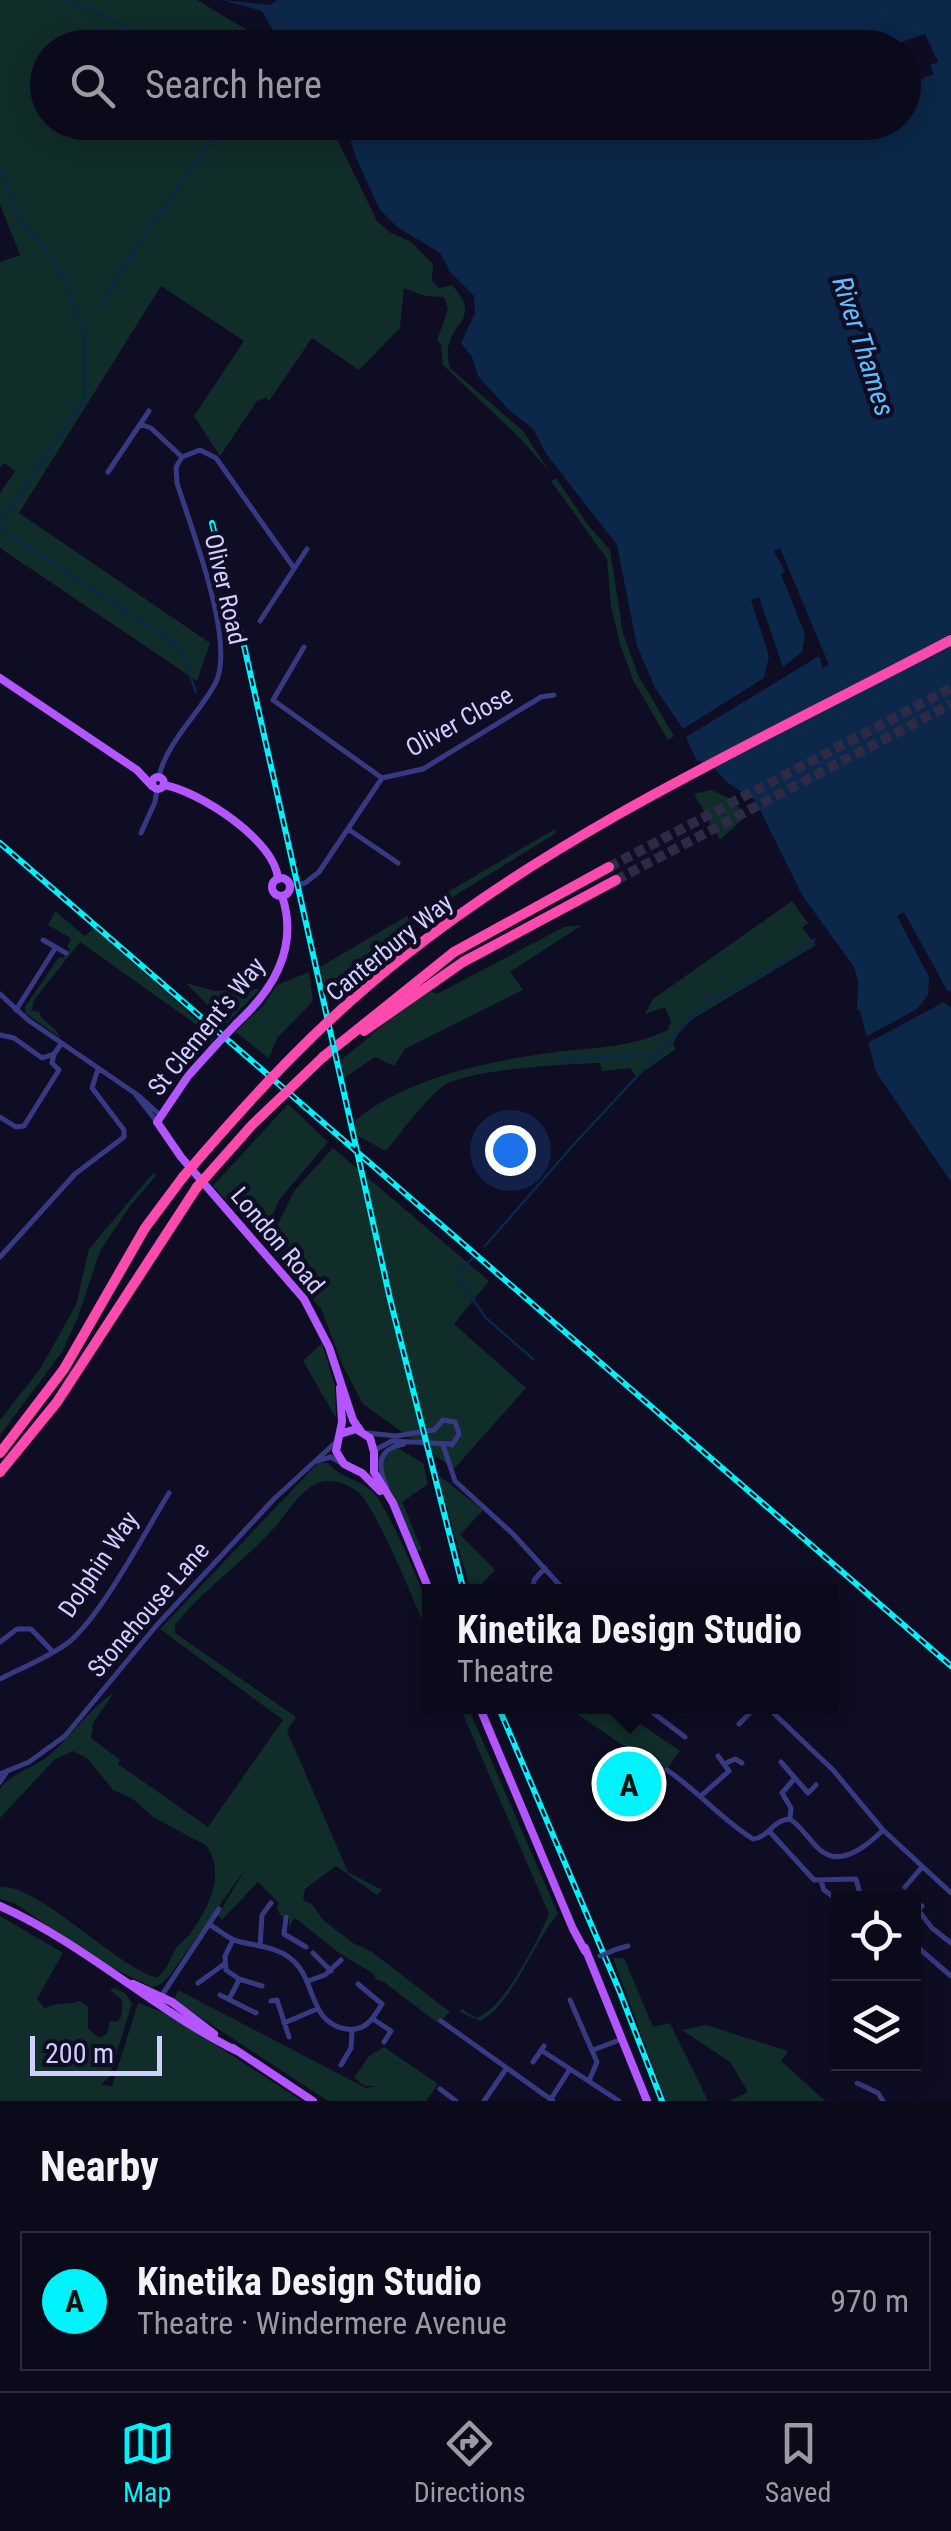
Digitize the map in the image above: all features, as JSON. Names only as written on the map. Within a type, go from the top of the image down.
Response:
[{"type":"highway","name":"Canterbury Way","points":[[0,1452],[64,1369],[146,1228],[184,1177],[262,1088],[348,1004],[409,952],[484,897],[619,815],[951,640]]},
{"type":"highway","name":"Canterbury Way","points":[[0,1472],[56,1402],[200,1188],[272,1112],[343,1044],[454,952],[609,868]]},
{"type":"highway","name":"Canterbury Way","points":[[343,1044],[462,962],[616,880]]},
{"type":"main road","points":[[0,678],[137,770],[158,783],[189,793],[258,840],[275,862],[278,879],[284,879],[289,886],[282,896]]},
{"type":"main road","name":"St Clement's Way","points":[[158,1119],[216,1045],[269,988],[282,962],[288,924],[282,896],[273,890],[278,879]]},
{"type":"main road","name":"London Road","points":[[158,1119],[181,1157],[304,1299],[322,1331],[354,1422],[362,1431]]},
{"type":"main road","name":"London Road","points":[[338,1438],[341,1384]]},
{"type":"main road","points":[[395,1511],[369,1479],[344,1464],[336,1451],[338,1438],[350,1429],[362,1431],[372,1442],[374,1472],[389,1496],[427,1584]]},
{"type":"main road","points":[[354,1470],[366,1468],[374,1455]]},
{"type":"main road","points":[[482,1714],[648,2101]]},
{"type":"main road","points":[[0,1906],[158,1999],[313,2101]]},
{"type":"main road","points":[[158,1999],[237,2051]]},
{"type":"street","points":[[108,472],[149,410]]},
{"type":"street","points":[[140,424],[151,428],[182,458],[200,450],[216,458],[294,568]]},
{"type":"street","name":"Oliver Road","points":[[141,833],[155,802],[164,760],[217,681],[222,660],[212,600],[176,483],[176,467],[182,458]]},
{"type":"street","points":[[260,622],[308,549]]},
{"type":"street","name":"Oliver Close","points":[[304,647],[273,700],[382,778]]},
{"type":"street","name":"Oliver Close","points":[[289,886],[316,876],[382,778],[423,769],[540,697],[554,695]]},
{"type":"street","points":[[348,829],[398,862]]},
{"type":"street","points":[[43,940],[66,954]]},
{"type":"street","points":[[16,1010],[56,947]]},
{"type":"street","name":"London Road","points":[[0,994],[61,1044],[136,1095],[158,1119]]},
{"type":"street","points":[[0,1035],[14,1038],[42,1058],[54,1054]]},
{"type":"street","points":[[0,1117],[16,1127],[24,1126],[59,1070],[52,1063],[61,1044]]},
{"type":"street","points":[[0,1257],[75,1174],[124,1136],[124,1130],[92,1088],[98,1070]]},
{"type":"street","points":[[434,1430],[439,1422],[453,1421],[460,1434],[448,1458]]},
{"type":"street","points":[[362,1431],[379,1436],[434,1430]]},
{"type":"street","points":[[434,1430],[455,1481],[559,1584]]},
{"type":"street","name":"Stonehouse Lane","points":[[0,1782],[3,1773],[30,1762],[66,1736],[156,1626],[274,1499],[338,1438]]},
{"type":"street","points":[[374,1455],[386,1443],[452,1444]]},
{"type":"street","points":[[389,1496],[380,1468],[382,1455],[392,1447],[412,1443]]},
{"type":"street","points":[[314,1463],[329,1457],[344,1464]]},
{"type":"street","name":"Dolphin Way","points":[[0,1678],[53,1652],[87,1624],[168,1493]]},
{"type":"street","points":[[533,1584],[545,1568]]},
{"type":"street","points":[[0,1642],[17,1628],[30,1629],[53,1652]]},
{"type":"street","points":[[655,1714],[685,1737]]},
{"type":"street","points":[[740,1724],[749,1714]]},
{"type":"street","points":[[774,1714],[833,1770],[883,1830],[951,1893]]},
{"type":"street","points":[[702,1795],[727,1776],[726,1763],[718,1756]]},
{"type":"street","points":[[726,1763],[736,1759],[742,1763]]},
{"type":"street","points":[[781,1762],[808,1793],[816,1786]]},
{"type":"street","points":[[667,1770],[702,1795],[722,1819],[753,1840],[782,1820],[790,1819]]},
{"type":"street","points":[[794,1778],[782,1792],[791,1808],[790,1819],[821,1852],[846,1855],[865,1849],[883,1830]]},
{"type":"street","points":[[769,1831],[808,1876],[821,1881],[856,1879],[859,1891]]},
{"type":"street","points":[[905,1886],[922,1866]]},
{"type":"street","points":[[821,1881],[831,1895]]},
{"type":"street","points":[[260,1946],[262,1915],[271,1903]]},
{"type":"street","points":[[158,1999],[218,1909]]},
{"type":"street","points":[[252,1914],[262,1915]]},
{"type":"street","points":[[921,1915],[951,1943]]},
{"type":"street","points":[[286,1917],[284,1934],[306,1948]]},
{"type":"street","points":[[210,1925],[232,1940],[284,1954],[297,1964],[325,2020],[360,2028],[386,2006],[358,1984]]},
{"type":"street","points":[[284,1954],[292,1938]]},
{"type":"street","points":[[198,1983],[224,1965],[232,1940]]},
{"type":"street","points":[[587,1956],[600,1956],[628,1946]]},
{"type":"street","points":[[921,1950],[951,1976]]},
{"type":"street","points":[[313,1953],[331,1971]]},
{"type":"street","points":[[308,1980],[331,1971],[341,1960]]},
{"type":"street","points":[[224,1965],[240,1979],[262,1986]]},
{"type":"street","points":[[229,1999],[240,1979]]},
{"type":"street","points":[[220,1994],[256,2013]]},
{"type":"street","points":[[272,2001],[277,2000],[289,2037]]},
{"type":"street","points":[[570,2000],[597,2062],[589,2082]]},
{"type":"street","points":[[284,2023],[317,2009]]},
{"type":"street","points":[[373,2019],[391,2031],[384,2042]]},
{"type":"street","points":[[442,2021],[552,2100],[570,2069]]},
{"type":"street","points":[[341,2065],[350,2048],[352,2029]]},
{"type":"street","points":[[592,2050],[622,2038]]},
{"type":"street","points":[[533,2062],[543,2048],[619,2101]]},
{"type":"street","points":[[484,2101],[506,2070]]},
{"type":"street","points":[[856,2083],[878,2093],[883,2101]]},
{"type":"street","points":[[440,2090],[456,2101]]},
{"type":"green space","points":[[0,0],[197,0],[247,30],[30,30],[30,140],[337,140],[377,221],[411,242],[433,264],[432,280],[439,288],[452,285],[462,298],[464,316],[450,341],[450,368],[523,431],[549,471],[443,365],[441,344],[437,341],[448,309],[444,297],[425,296],[404,288],[400,328],[359,370],[312,338],[269,401],[257,401],[220,456],[194,416],[244,341],[161,286],[19,513],[210,643],[197,681],[0,548],[0,493],[15,471],[4,463],[0,468],[0,262],[20,255],[0,204]]},
{"type":"green space","points":[[556,478],[610,550],[623,633],[638,675],[674,736],[668,740],[633,680],[620,644],[611,606],[607,559],[551,481]]},
{"type":"green space","points":[[711,790],[731,799],[746,816],[720,840],[694,794]]},
{"type":"green space","points":[[555,829],[556,833],[435,908],[327,997],[320,967]]},
{"type":"green space","points":[[792,901],[808,923],[802,928],[816,945],[691,1020],[673,1044],[676,1049],[636,1077],[630,1068],[602,1071],[600,1063],[474,1075],[437,1091],[386,1151],[356,1135],[355,1121],[399,1093],[426,1082],[511,1059],[629,1043],[668,1030],[671,1021],[665,1007],[645,1014],[653,999]]},
{"type":"green space","points":[[55,911],[85,936],[94,928],[216,1037],[210,1043],[193,1022],[80,942],[34,1000],[32,1010],[39,1012],[60,1038],[25,1013],[25,1007],[59,957],[70,950],[67,947],[71,938],[48,925]]},
{"type":"green space","points":[[582,925],[510,972],[523,990],[405,1049],[394,1066],[375,1057],[344,1078],[341,1060],[427,990],[437,994],[564,927]]},
{"type":"green space","points":[[309,972],[313,1001],[277,1038],[269,1058],[235,1032],[263,1006],[277,985]]},
{"type":"green space","points":[[186,983],[215,991],[260,989],[226,1024]]},
{"type":"green space","points":[[288,1104],[328,1142],[279,1200],[269,1223],[256,1231],[213,1186]]},
{"type":"green space","points":[[333,1148],[489,1281],[454,1324],[526,1388],[454,1469],[363,1404],[321,1309],[264,1242],[275,1230],[294,1191]]},
{"type":"green space","points":[[154,1172],[156,1176],[100,1251],[62,1352],[0,1435],[0,1420],[40,1369],[76,1305],[89,1249]]},
{"type":"green space","points":[[322,1343],[335,1386],[336,1418],[303,1361]]},
{"type":"green space","points":[[396,1447],[423,1463],[428,1484],[402,1502],[422,1550],[416,1552],[381,1471],[382,1459]]},
{"type":"green space","points":[[318,1463],[328,1463],[368,1488],[379,1500],[421,1587],[422,1620],[366,1502],[353,1489],[331,1481],[315,1484],[303,1493],[261,1541],[186,1612],[175,1625],[175,1633],[296,1717],[287,1731],[348,1872],[382,1890],[377,1895],[336,1866],[305,1889],[303,1900],[353,1943],[372,1952],[450,2012],[438,2023],[295,1918],[289,1927],[289,1919],[280,1915],[277,1908],[279,1903],[258,1882],[222,1920],[218,1915],[246,1868],[170,1975],[152,1987],[108,1966],[14,1903],[0,1899],[0,1887],[16,1889],[34,1898],[120,1958],[157,1978],[197,1924],[215,1881],[207,1846],[113,1790],[87,1758],[73,1751],[55,1759],[0,1818],[0,1789],[10,1778],[51,1754],[113,1694],[93,1723],[91,1738],[120,1760],[118,1764],[208,1827],[283,1720],[160,1629]]},
{"type":"green space","points":[[437,1474],[483,1510],[460,1535],[495,1570],[482,1584],[469,1584]]},
{"type":"green space","points":[[463,1714],[471,1714],[558,1914],[513,1987],[492,2012],[480,2021],[460,2012],[462,2009],[476,2018],[498,2002],[519,1972],[549,1914]]},
{"type":"green space","points":[[577,1714],[626,1714],[680,1751],[662,1776]]},
{"type":"green space","points":[[0,1916],[63,1953],[37,1999],[45,2009],[80,2001],[88,2007],[88,2028],[99,2038],[107,2034],[110,2021],[118,2022],[122,2014],[122,2000],[110,1990],[115,1988],[126,1994],[132,2004],[109,2077],[101,2085],[112,2086],[138,2003],[168,2014],[302,2101],[0,2101]]},
{"type":"green space","points":[[613,1958],[624,1958],[653,2027],[670,2023],[708,2101],[666,2101]]},
{"type":"green space","points":[[178,1990],[366,2088],[379,2086],[365,2086],[354,2078],[369,2056],[384,2047],[438,2084],[426,2101],[328,2101],[174,2000]]},
{"type":"green space","points":[[706,2025],[788,2051],[781,2061],[825,2101],[729,2101],[748,2092],[730,2062],[682,2030]]},
{"type":"water","name":"River Thames","points":[[222,0],[271,5],[277,0],[951,0],[951,1182],[876,1072],[857,1009],[854,967],[802,895],[755,800],[728,783],[709,763],[697,761],[680,724],[655,688],[637,646],[617,545],[547,455],[533,429],[478,376],[472,357],[461,343],[475,313],[474,296],[450,272],[440,253],[397,227],[380,210],[350,140],[921,140],[921,30],[273,30],[262,11]]},
{"type":"pier","points":[[925,34],[938,62],[930,65],[934,74],[921,79],[921,35]]},
{"type":"pier","points":[[780,548],[829,665],[823,668],[819,656],[681,740],[678,732],[764,678],[769,656],[751,600],[759,597],[783,667],[802,652],[805,634],[774,551]]},
{"type":"pier","points":[[904,912],[948,992],[951,991],[951,1008],[944,1002],[864,1045],[862,1039],[917,1009],[928,995],[929,977],[897,916]]},
{"type":"waterway","points":[[62,0],[97,12],[130,30]]},
{"type":"waterway","points":[[101,304],[211,140]]},
{"type":"waterway","points":[[0,169],[20,222],[56,261],[85,335],[85,399],[0,522]]},
{"type":"waterway","points":[[0,528],[180,647],[196,692]]},
{"type":"waterway","points":[[485,1246],[711,997],[717,999],[779,965],[815,939]]},
{"type":"waterway","points":[[562,1060],[654,1054]]},
{"type":"waterway","points":[[475,1256],[455,1274],[486,1318],[533,1359]]},
{"type":"tunnel","points":[[609,867],[951,688]]},
{"type":"tunnel","points":[[616,880],[951,704]]},
{"type":"railway","points":[[212,523],[243,641],[390,1299],[462,1584]]},
{"type":"railway","points":[[0,843],[951,1666]]},
{"type":"railway","points":[[501,1714],[662,2101]]},
{"type":"place","name":"Kinetika Design Studio","points":[[629,1784]]}]
